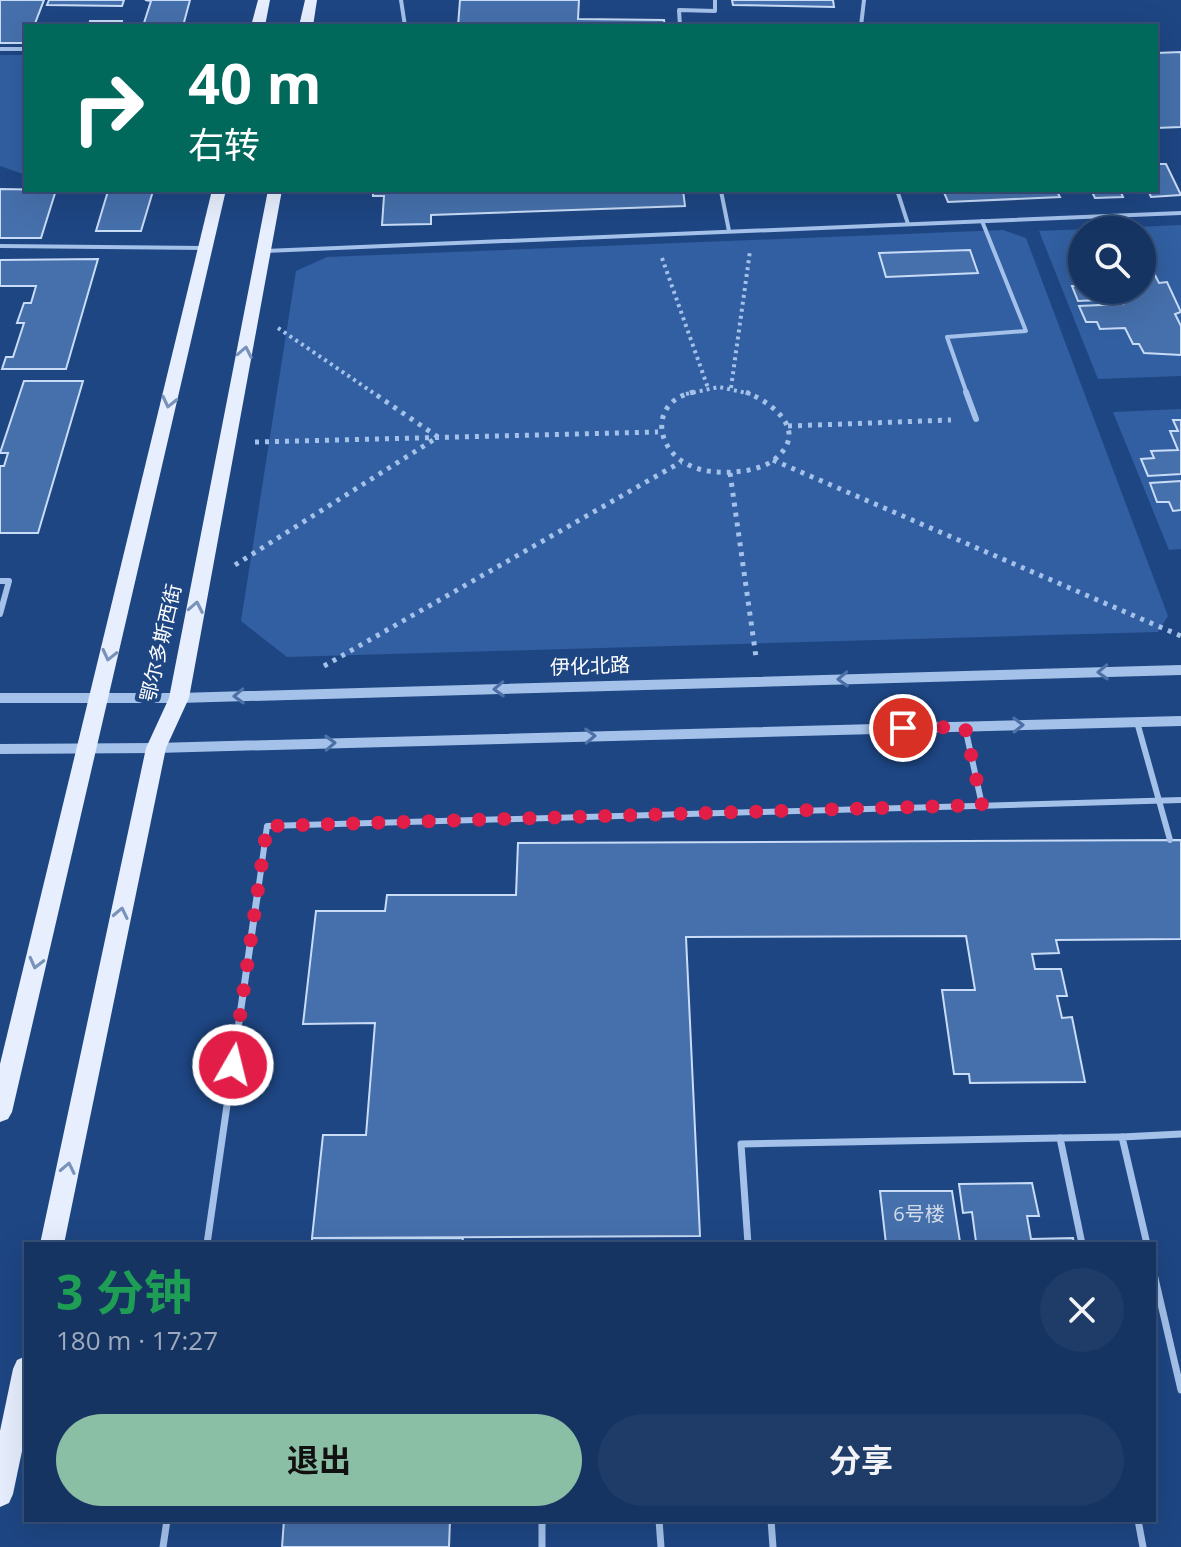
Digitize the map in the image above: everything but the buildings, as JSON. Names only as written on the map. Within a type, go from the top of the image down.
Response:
[{"type":"main road","points":[[258,24],[264,0]]},
{"type":"main road","points":[[306,24],[311,0]]},
{"type":"main road","points":[[0,1112],[89,748],[219,192]]},
{"type":"main road","name":"鄂尔多斯西街","points":[[52,1242],[156,748],[179,698],[275,192]]},
{"type":"main road","points":[[0,1494],[24,1379]]},
{"type":"street","name":"伊化北路","points":[[0,698],[179,698],[1181,670]]},
{"type":"street","points":[[0,749],[156,748],[1181,721]]},
{"type":"lane","points":[[401,0],[405,24]]},
{"type":"lane","points":[[680,24],[679,10],[715,11],[715,0]]},
{"type":"lane","points":[[861,24],[864,0]]},
{"type":"lane","points":[[0,49],[24,49]]},
{"type":"lane","points":[[721,192],[729,231]]},
{"type":"lane","points":[[898,192],[908,224]]},
{"type":"lane","points":[[263,251],[1181,213]]},
{"type":"lane","points":[[976,419],[947,337],[1026,331],[982,221]]},
{"type":"lane","points":[[0,246],[205,248]]},
{"type":"lane","points":[[0,581],[9,581],[0,614]]},
{"type":"lane","points":[[1137,722],[1170,840]]},
{"type":"lane","points":[[965,727],[982,805]]},
{"type":"lane","points":[[207,1242],[267,826],[1181,800]]},
{"type":"lane","points":[[748,1242],[741,1144],[1181,1134]]},
{"type":"lane","points":[[1122,1137],[1147,1242]]},
{"type":"lane","points":[[1060,1138],[1082,1242]]},
{"type":"lane","points":[[1156,1283],[1181,1390]]},
{"type":"lane","points":[[163,1547],[167,1522]]},
{"type":"lane","points":[[542,1522],[542,1547]]},
{"type":"lane","points":[[659,1522],[661,1547]]},
{"type":"lane","points":[[771,1522],[773,1547]]},
{"type":"lane","points":[[1138,1522],[1143,1547]]},
{"type":"path","points":[[731,388],[753,231]]},
{"type":"path","points":[[653,235],[708,388]]},
{"type":"path","points":[[252,311],[438,437]]},
{"type":"path","points":[[731,388],[751,392],[782,412],[789,438],[773,460],[747,471],[713,473],[681,462],[661,443],[659,420],[665,408],[690,392],[731,388]]},
{"type":"path","points":[[788,426],[976,419]]},
{"type":"path","points":[[227,443],[658,432]]},
{"type":"path","points":[[200,586],[438,437]]},
{"type":"path","points":[[773,460],[1181,636]]},
{"type":"path","points":[[275,695],[681,462]]},
{"type":"path","points":[[730,473],[759,681]]},
{"type":"shaded area","points":[[0,55],[24,55],[24,174],[0,166]]},
{"type":"shaded area","points":[[1181,225],[1181,376],[1098,379],[1068,304],[1156,304],[1156,226]]},
{"type":"shaded area","points":[[1003,230],[1026,238],[1168,616],[1158,632],[287,657],[241,621],[296,271],[327,257]]},
{"type":"shaded area","points":[[1068,230],[1068,304],[1039,231]]},
{"type":"shaded area","points":[[1181,409],[1181,549],[1169,550],[1113,412]]},
{"type":"route","points":[[233,1065],[267,826],[982,805],[965,727],[903,728]]}]
